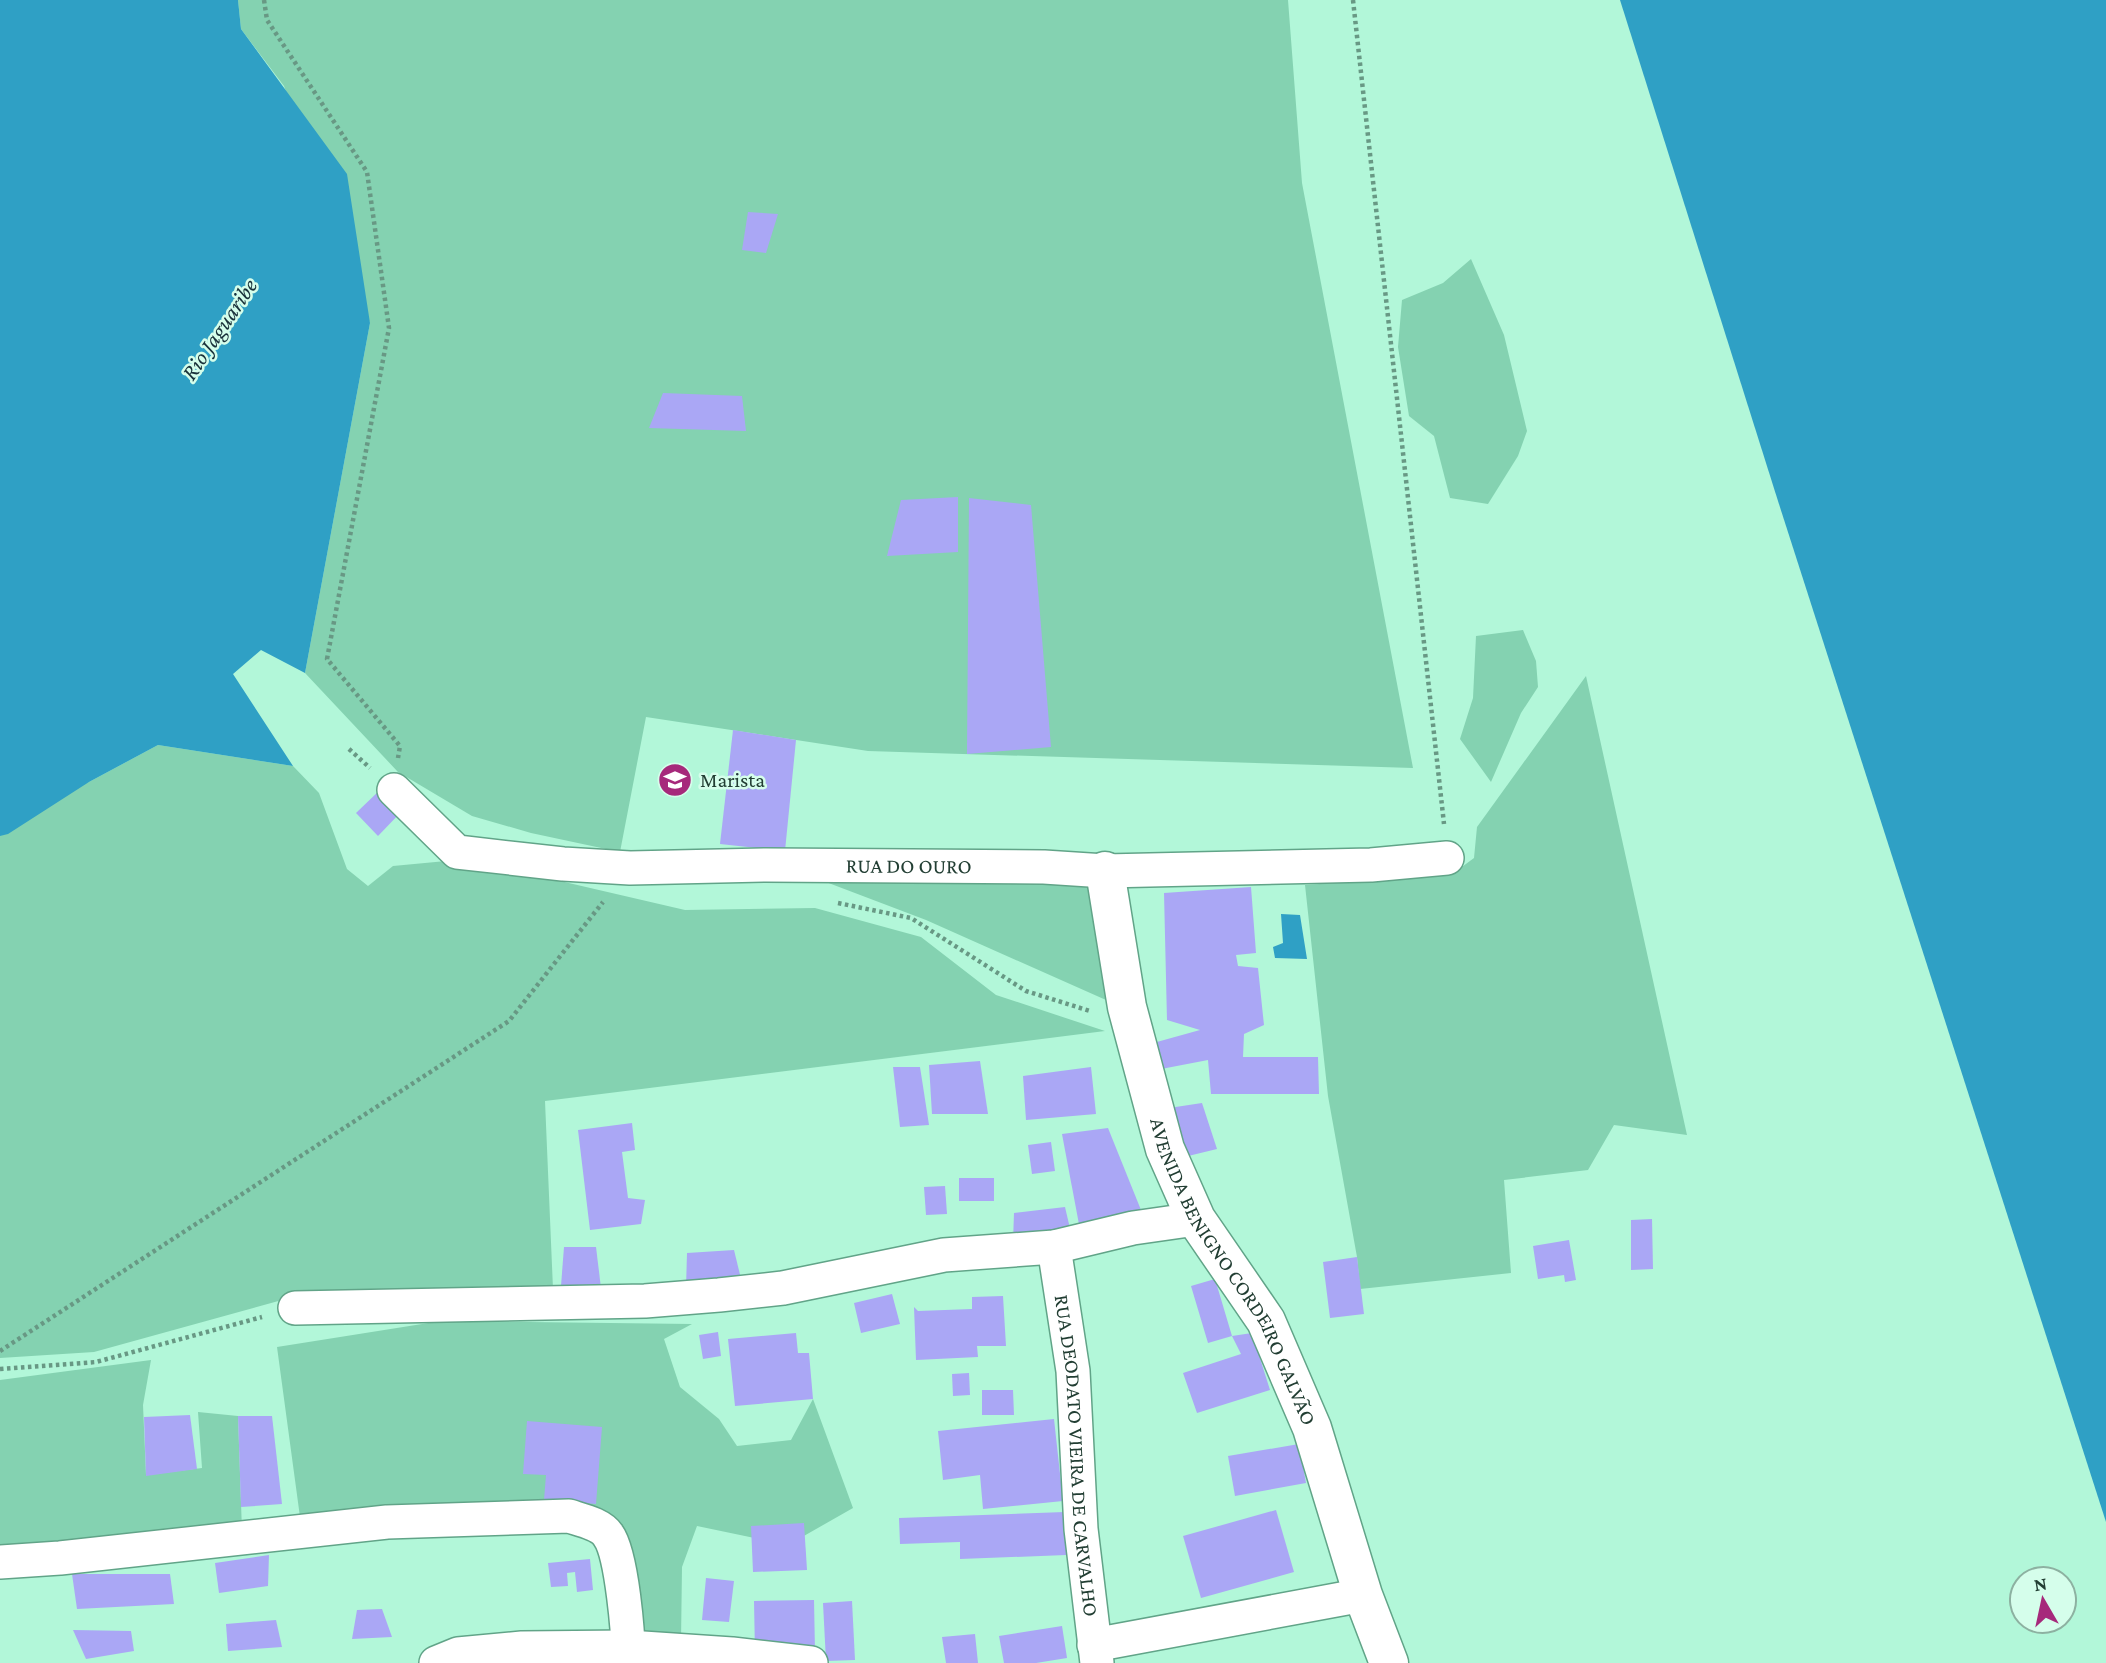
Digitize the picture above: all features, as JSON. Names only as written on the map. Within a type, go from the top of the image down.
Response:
[{"type":"main road","name":"AVENIDA BENIGNO CORDEIRO GALVÃO","points":[[1105,871],[1127,1007],[1166,1149],[1196,1219],[1266,1321],[1312,1428],[1363,1595],[1389,1663]]},
{"type":"street","name":"RUA DO OURO","points":[[394,790],[457,852],[563,864],[630,868],[766,865],[1044,867],[1105,871],[1371,865],[1447,858]]},
{"type":"street","points":[[295,1308],[645,1301],[719,1295],[783,1288],[944,1255],[1054,1247],[1133,1228],[1196,1219]]},
{"type":"street","name":"RUA DEODATO VIEIRA DE CARVALHO","points":[[1054,1247],[1073,1371],[1081,1529],[1095,1654]]},
{"type":"street","points":[[0,1562],[60,1559],[387,1522],[569,1517],[589,1522],[607,1532],[617,1554],[628,1655]]},
{"type":"street","points":[[1095,1654],[1363,1595]]},
{"type":"street","points":[[436,1663],[458,1654],[522,1648],[628,1655],[732,1654],[811,1663]]},
{"type":"path","points":[[264,0],[267,20],[367,172],[389,328],[327,659],[400,746],[394,790]]},
{"type":"path","points":[[1353,0],[1447,858]]},
{"type":"path","points":[[0,1351],[509,1021],[630,868]]},
{"type":"path","points":[[833,902],[911,918],[1026,991],[1086,1012],[1127,1007]]},
{"type":"path","points":[[0,1369],[96,1362],[295,1308]]},
{"type":"green space","points":[[238,0],[1288,0],[1302,183],[1413,768],[868,751],[646,717],[620,852],[531,833],[472,816],[398,772],[305,673],[370,323],[284,86],[241,29]]},
{"type":"green space","points":[[1471,259],[1504,335],[1527,431],[1518,456],[1488,504],[1450,498],[1434,436],[1409,416],[1398,347],[1402,300],[1443,283]]},
{"type":"green space","points":[[1523,630],[1536,661],[1538,687],[1521,713],[1491,782],[1460,739],[1473,698],[1476,636]]},
{"type":"green space","points":[[1586,676],[1687,1135],[1614,1125],[1588,1170],[1504,1180],[1511,1273],[1360,1289],[1357,1257],[1328,1096],[1305,885],[1451,875],[1474,858],[1477,827]]},
{"type":"green space","points":[[158,745],[293,766],[319,793],[347,869],[368,886],[393,866],[478,858],[530,874],[685,910],[815,908],[921,937],[996,995],[1105,1031],[545,1101],[553,1289],[300,1295],[94,1352],[0,1358],[0,812],[89,782]]},
{"type":"green space","points":[[797,871],[1058,875],[1092,890],[1106,1000],[926,920]]},
{"type":"green space","points":[[441,1321],[692,1324],[664,1339],[680,1387],[719,1419],[737,1446],[791,1440],[813,1399],[853,1508],[788,1545],[697,1526],[682,1567],[681,1641],[635,1636],[617,1527],[300,1517],[277,1347]]},
{"type":"green space","points":[[151,1360],[143,1405],[146,1475],[202,1468],[198,1412],[238,1416],[242,1531],[0,1551],[0,1380]]},
{"type":"water","name":"Rio Jaguaribe","points":[[0,0],[238,0],[241,29],[347,174],[370,323],[305,673],[261,650],[233,674],[293,766],[158,745],[89,782],[8,834],[0,836]]},
{"type":"water","points":[[1620,0],[2106,0],[2106,1522],[1778,501]]},
{"type":"water","points":[[1281,914],[1300,915],[1307,959],[1275,958],[1273,947],[1283,943]]},
{"type":"building","points":[[748,212],[778,214],[766,253],[742,250]]},
{"type":"building","points":[[663,393],[742,396],[746,431],[649,428]]},
{"type":"building","points":[[958,497],[958,552],[887,556],[901,500]]},
{"type":"building","points":[[969,498],[1031,505],[1051,747],[967,754]]},
{"type":"building","points":[[733,730],[796,740],[785,851],[720,844]]},
{"type":"building","points":[[381,789],[402,811],[378,836],[356,813]]},
{"type":"building","points":[[1251,887],[1256,953],[1236,955],[1238,966],[1258,968],[1264,1025],[1244,1034],[1243,1057],[1318,1057],[1319,1094],[1211,1094],[1208,1060],[1156,1070],[1146,1045],[1200,1030],[1167,1020],[1164,893]]},
{"type":"building","points":[[980,1061],[988,1114],[932,1114],[929,1065]]},
{"type":"building","points":[[893,1067],[920,1067],[929,1125],[900,1127]]},
{"type":"building","points":[[1091,1067],[1096,1114],[1026,1120],[1023,1076]]},
{"type":"building","points":[[1202,1103],[1217,1149],[1184,1157],[1169,1108]]},
{"type":"building","points":[[632,1123],[635,1150],[622,1152],[628,1198],[645,1200],[641,1224],[590,1230],[578,1130]]},
{"type":"building","points":[[1108,1128],[1145,1220],[1081,1235],[1062,1134]]},
{"type":"building","points":[[1051,1142],[1055,1171],[1032,1174],[1028,1145]]},
{"type":"building","points":[[959,1178],[994,1178],[994,1201],[959,1201]]},
{"type":"building","points":[[945,1186],[947,1214],[926,1215],[924,1187]]},
{"type":"building","points":[[1065,1207],[1072,1237],[1013,1242],[1014,1213]]},
{"type":"building","points":[[1652,1219],[1653,1269],[1631,1270],[1631,1220]]},
{"type":"building","points":[[1569,1240],[1576,1280],[1565,1282],[1564,1275],[1538,1279],[1533,1246]]},
{"type":"building","points":[[564,1247],[596,1247],[601,1288],[561,1286]]},
{"type":"building","points":[[734,1250],[743,1287],[686,1288],[687,1253]]},
{"type":"building","points":[[1357,1257],[1364,1314],[1330,1318],[1323,1262]]},
{"type":"building","points":[[1215,1279],[1232,1336],[1208,1343],[1191,1286]]},
{"type":"building","points":[[892,1294],[900,1324],[861,1333],[854,1303]]},
{"type":"building","points":[[1003,1296],[1006,1346],[977,1346],[978,1357],[916,1360],[914,1307],[918,1311],[972,1309],[972,1297]]},
{"type":"building","points":[[718,1332],[721,1356],[703,1359],[699,1335]]},
{"type":"building","points":[[796,1333],[798,1353],[809,1353],[813,1399],[735,1406],[728,1339]]},
{"type":"building","points":[[1252,1333],[1270,1390],[1197,1413],[1183,1373],[1241,1354],[1232,1336]]},
{"type":"building","points":[[969,1373],[970,1395],[953,1396],[952,1374]]},
{"type":"building","points":[[982,1390],[1013,1390],[1014,1415],[982,1415]]},
{"type":"building","points":[[190,1415],[197,1469],[146,1476],[144,1417]]},
{"type":"building","points":[[238,1416],[272,1416],[282,1504],[241,1507]]},
{"type":"building","points":[[1054,1419],[1063,1501],[983,1509],[980,1475],[943,1480],[938,1431]]},
{"type":"building","points":[[527,1421],[602,1427],[596,1504],[544,1500],[546,1475],[523,1474]]},
{"type":"building","points":[[1299,1444],[1306,1483],[1235,1496],[1228,1456]]},
{"type":"building","points":[[1276,1510],[1294,1572],[1201,1598],[1183,1536]]},
{"type":"building","points":[[1065,1512],[1066,1555],[960,1559],[960,1542],[900,1544],[899,1518]]},
{"type":"building","points":[[804,1523],[807,1570],[753,1572],[751,1526]]},
{"type":"building","points":[[269,1555],[268,1586],[219,1593],[215,1563]]},
{"type":"building","points":[[590,1559],[593,1590],[577,1592],[575,1572],[567,1573],[568,1586],[551,1587],[548,1563]]},
{"type":"building","points":[[72,1574],[170,1574],[174,1604],[77,1609]]},
{"type":"building","points":[[706,1578],[734,1581],[729,1622],[702,1620]]},
{"type":"building","points":[[814,1600],[815,1652],[755,1653],[754,1601]]},
{"type":"building","points":[[852,1601],[855,1660],[826,1661],[823,1603]]},
{"type":"building","points":[[382,1609],[392,1637],[352,1639],[357,1610]]},
{"type":"building","points":[[276,1620],[282,1647],[228,1651],[226,1624]]},
{"type":"building","points":[[1062,1626],[1067,1658],[1036,1663],[1004,1663],[999,1636]]},
{"type":"building","points":[[73,1630],[131,1631],[134,1651],[86,1659]]},
{"type":"building","points":[[975,1634],[978,1663],[946,1663],[942,1637]]},
{"type":"place","name":"Marista","points":[[675,780]]}]
